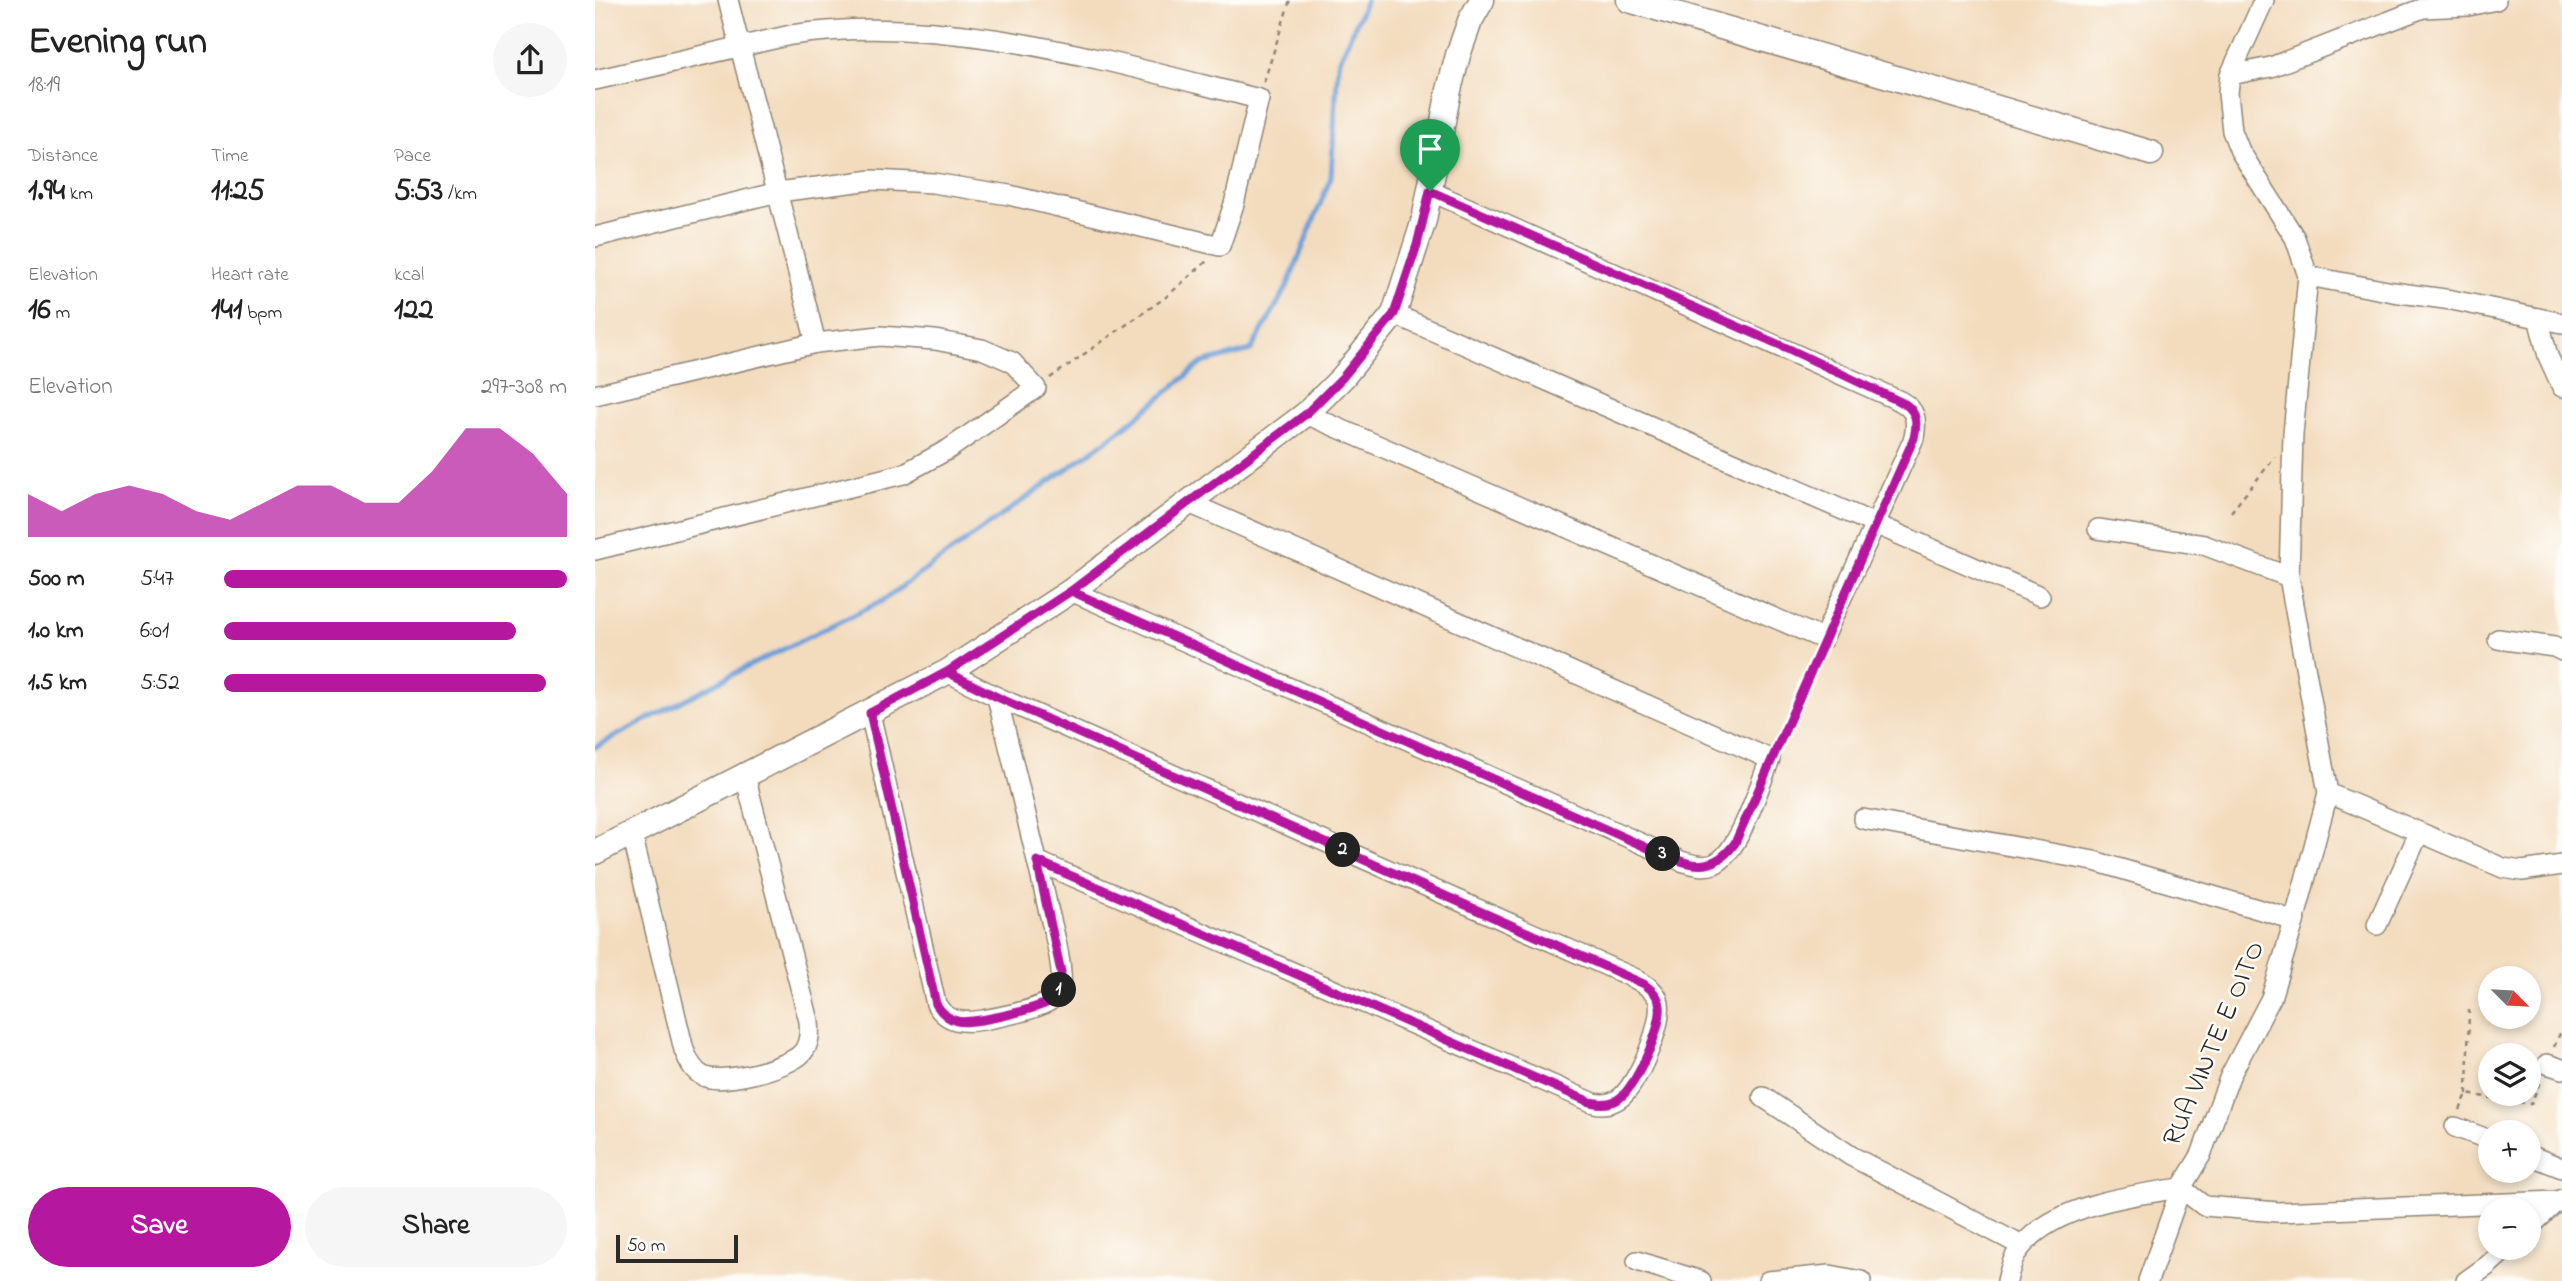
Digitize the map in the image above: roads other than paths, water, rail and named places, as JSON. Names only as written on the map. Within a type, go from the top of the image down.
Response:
[{"type":"street","points":[[728,0],[816,343]]},
{"type":"street","points":[[595,852],[947,672],[1071,591],[1306,414],[1343,377],[1394,314],[1417,245],[1458,55],[1470,21],[1482,0]]},
{"type":"street","points":[[1629,0],[2151,153]]},
{"type":"street","points":[[2264,0],[2230,75],[2228,93],[2232,131],[2295,238],[2308,276],[2370,289],[2452,300],[2562,323]]},
{"type":"street","points":[[2230,75],[2271,67],[2423,8],[2468,6],[2496,0]]},
{"type":"street","points":[[595,80],[822,30],[896,28],[995,40],[1072,55],[1259,99],[1234,204],[1220,246],[1067,208],[933,183],[872,180],[778,192],[595,237]]},
{"type":"street","points":[[1306,414],[1823,639],[1914,438],[1915,412],[1909,406],[1776,344],[1430,191]]},
{"type":"street","name":"RUA VINTE E OITO","points":[[2148,1281],[2181,1188],[2201,1155],[2230,1076],[2271,998],[2328,793],[2289,577],[2293,434],[2308,276]]},
{"type":"street","points":[[1394,314],[2040,596]]},
{"type":"street","points":[[2538,318],[2548,356],[2562,387]]},
{"type":"street","points":[[595,395],[816,343],[880,336],[909,337],[982,348],[1012,362],[1035,388],[949,449],[903,474],[595,550]]},
{"type":"street","points":[[1071,591],[1650,849],[1691,864],[1714,864],[1735,843],[1770,759],[1189,503]]},
{"type":"street","points":[[2098,528],[2204,545],[2289,577]]},
{"type":"street","points":[[2498,639],[2554,647],[2562,651]]},
{"type":"street","points":[[947,672],[997,697],[1634,978],[1651,989],[1658,999],[1658,1026],[1646,1057],[1626,1093],[1611,1103],[1594,1103],[1037,861]]},
{"type":"street","points":[[870,713],[936,1004],[948,1017],[963,1022],[994,1018],[1042,1005],[1057,995],[1061,982],[1037,861],[997,697]]},
{"type":"street","points":[[632,834],[684,1050],[691,1066],[702,1075],[720,1079],[760,1072],[793,1060],[800,1056],[806,1046],[809,1021],[745,776]]},
{"type":"street","points":[[2328,793],[2503,868],[2522,871],[2562,865]]},
{"type":"street","points":[[1863,820],[2094,861],[2279,915],[2294,922]]},
{"type":"street","points":[[2377,925],[2419,833]]},
{"type":"street","points":[[1763,1097],[1851,1156],[2022,1246]]},
{"type":"street","points":[[2455,1127],[2478,1136]]},
{"type":"street","points":[[2541,1160],[2562,1168]]},
{"type":"street","points":[[2007,1281],[2022,1246],[2044,1227],[2062,1216],[2144,1192],[2181,1188],[2204,1206],[2278,1212],[2560,1200]]},
{"type":"street","points":[[2541,1217],[2560,1200]]},
{"type":"street","points":[[2466,1281],[2494,1260]]},
{"type":"street","points":[[1636,1261],[1701,1281]]},
{"type":"street","points":[[1768,1281],[1830,1275],[1861,1281]]},
{"type":"waterway","points":[[595,747],[743,669],[882,601],[1120,431],[1202,363],[1251,350],[1287,287],[1331,177],[1338,64],[1366,0]]}]
